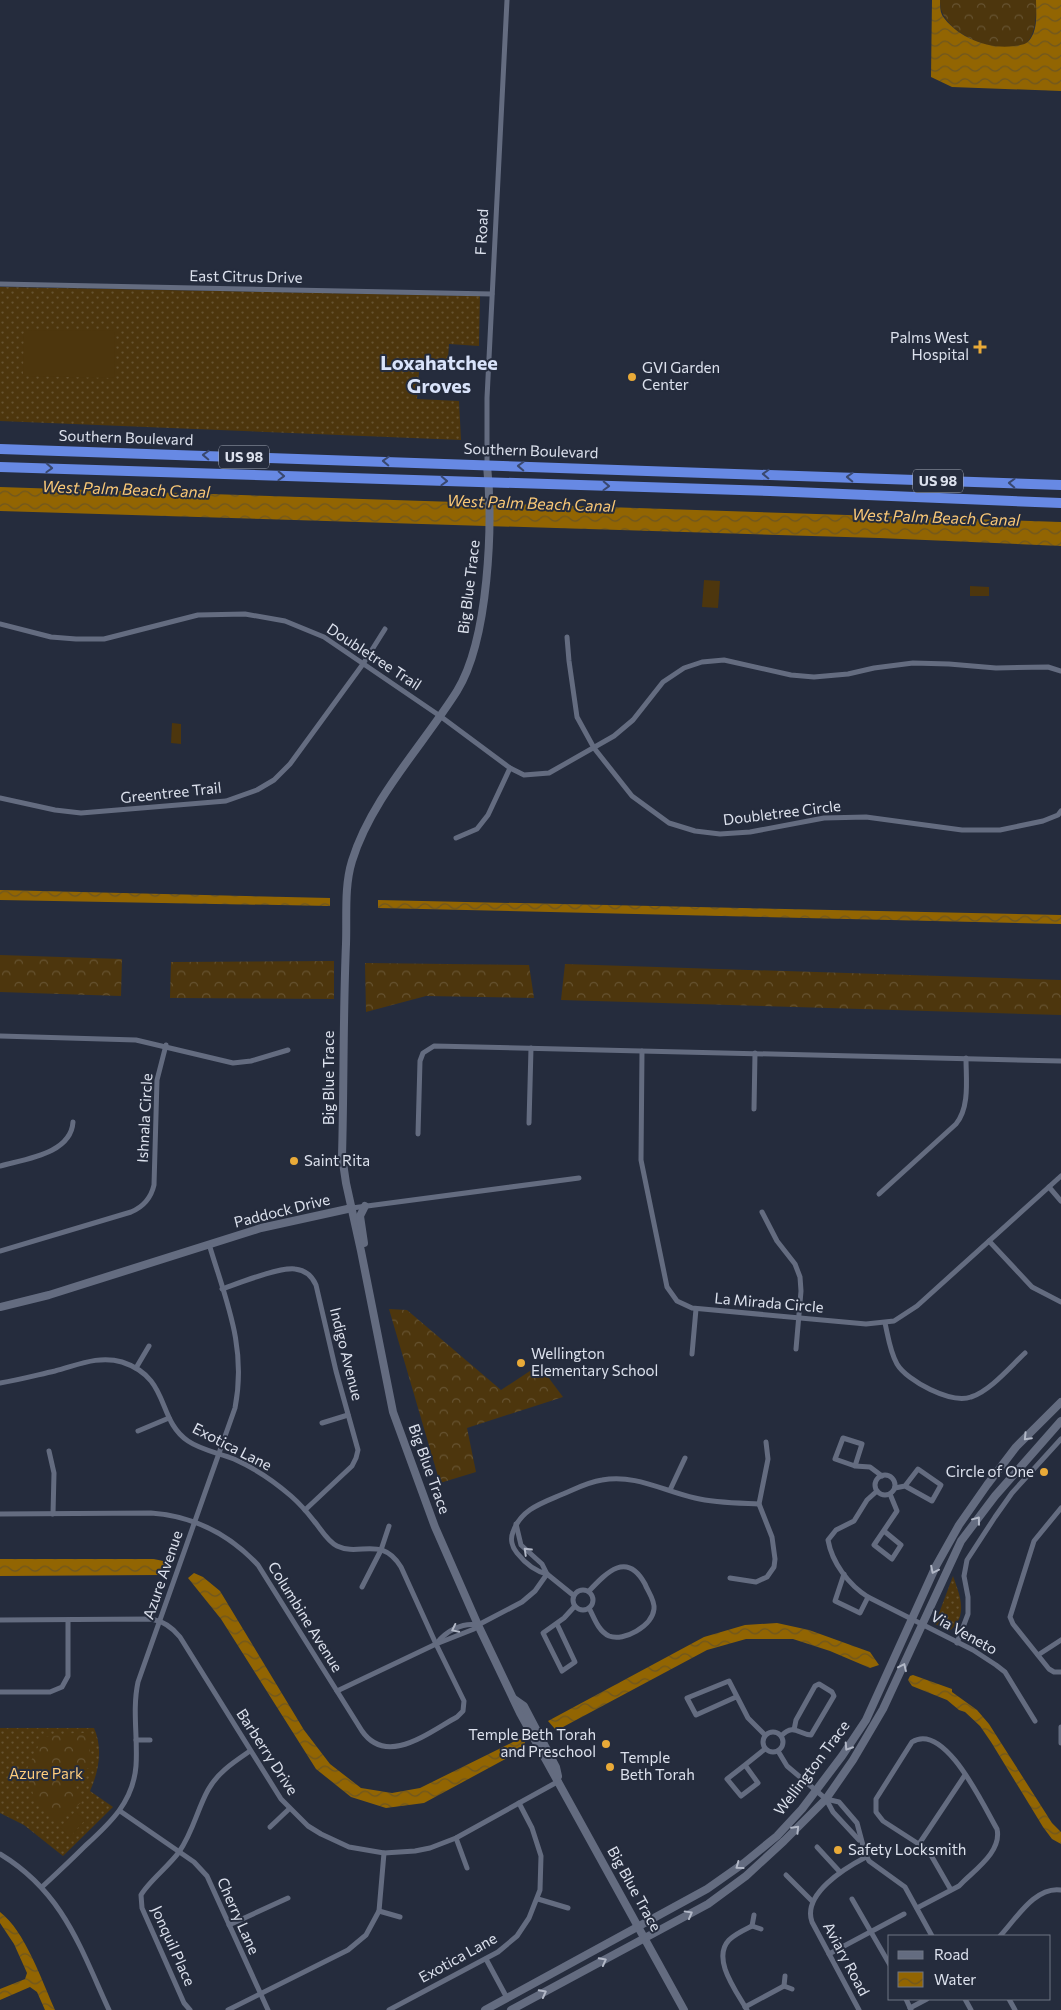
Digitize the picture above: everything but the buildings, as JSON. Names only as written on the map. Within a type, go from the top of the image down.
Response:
[{"type":"highway","name":"Southern Boulevard","points":[[0,449],[487,464],[1061,485]]},
{"type":"highway","name":"US 98","points":[[0,467],[760,490],[1061,503]]},
{"type":"street","name":"F Road","points":[[487,464],[487,405],[506,0]]},
{"type":"street","name":"East Citrus Drive","points":[[0,284],[492,294]]},
{"type":"street","name":"Big Blue Trace","points":[[487,464],[489,482],[489,541],[482,610],[475,644],[458,689],[372,815],[360,840],[347,882],[342,1156],[394,1412],[435,1527],[478,1625],[513,1698],[524,1706],[556,1767],[559,1781],[684,2010]]},
{"type":"street","name":"Doubletree Trail","points":[[0,624],[51,637],[104,639],[198,615],[245,614],[285,621],[324,637],[440,716],[510,768]]},
{"type":"street","name":"Greentree Trail","points":[[0,798],[55,810],[81,813],[226,802],[256,790],[274,780],[290,764],[363,664],[385,629]]},
{"type":"street","name":"Doubletree Circle","points":[[567,637],[568,661],[577,716],[594,748],[632,796],[669,823],[695,831],[720,834],[750,832],[824,818],[866,817],[962,830],[1000,830],[1060,815]]},
{"type":"street","points":[[456,838],[477,829],[488,815],[510,768],[524,775],[549,773],[614,736],[633,720],[663,682],[684,668],[702,662],[724,660],[791,675],[814,677],[848,674],[874,668],[913,663],[996,668],[1048,667],[1061,671]]},
{"type":"street","points":[[0,1036],[124,1039],[166,1046],[233,1063],[251,1061],[288,1050]]},
{"type":"street","name":"Ishnala Circle","points":[[0,1252],[131,1212],[138,1209],[148,1200],[154,1185],[157,1080],[166,1046]]},
{"type":"street","points":[[418,1134],[420,1061],[426,1050],[438,1046],[1061,1061]]},
{"type":"street","points":[[529,1123],[531,1048]]},
{"type":"street","name":"La Mirada Circle","points":[[642,1051],[640,1143],[645,1183],[667,1287],[674,1298],[680,1303],[696,1309],[866,1324],[885,1323],[911,1312],[1061,1176]]},
{"type":"street","points":[[754,1109],[755,1053]]},
{"type":"street","points":[[879,1194],[959,1121],[965,1106],[966,1058]]},
{"type":"street","points":[[0,1166],[58,1148],[69,1138],[73,1122]]},
{"type":"street","name":"Paddock Drive","points":[[0,1307],[290,1221],[365,1206],[579,1178]]},
{"type":"street","points":[[1049,1187],[1061,1201]]},
{"type":"street","points":[[362,1254],[365,1247],[360,1216],[365,1206]]},
{"type":"street","points":[[762,1212],[771,1230],[799,1272],[801,1286],[796,1349]]},
{"type":"street","points":[[989,1241],[1032,1287],[1061,1302]]},
{"type":"street","name":"Azure Avenue","points":[[42,1887],[109,1824],[120,1810],[131,1789],[134,1777],[136,1740],[136,1692],[234,1408],[240,1376],[238,1344],[208,1244]]},
{"type":"street","name":"Indigo Avenue","points":[[222,1289],[288,1269],[301,1270],[312,1278],[317,1289],[357,1445],[357,1454],[355,1462],[350,1469],[305,1510]]},
{"type":"street","points":[[692,1354],[696,1309]]},
{"type":"street","points":[[885,1323],[893,1356],[903,1371],[942,1394],[954,1398],[968,1398],[980,1393],[1025,1353]]},
{"type":"street","points":[[136,1368],[149,1346]]},
{"type":"street","name":"Exotica Lane","points":[[0,1383],[96,1360],[114,1360],[136,1368],[148,1377],[156,1388],[176,1430],[188,1441],[219,1453],[260,1473],[290,1495],[330,1541],[337,1546],[381,1550]]},
{"type":"street","name":"Wellington Trace","points":[[484,2010],[639,1927],[707,1888],[744,1863],[777,1836],[802,1809],[842,1756],[866,1720],[945,1550],[959,1526],[987,1484],[1016,1447],[1061,1402]]},
{"type":"street","points":[[322,1423],[348,1415]]},
{"type":"street","points":[[138,1431],[169,1418]]},
{"type":"street","name":"Wellington Trace","points":[[511,2010],[708,1904],[746,1876],[826,1799],[853,1760],[883,1709],[961,1541],[995,1496],[1061,1420]]},
{"type":"street","points":[[855,1466],[862,1444],[843,1438],[835,1459],[855,1466],[870,1467],[882,1476],[891,1477],[895,1482],[895,1488]]},
{"type":"street","points":[[957,1643],[968,1614],[968,1597],[964,1576],[967,1560],[1012,1493],[1061,1439]]},
{"type":"street","points":[[730,1578],[756,1582],[767,1577],[774,1567],[775,1559],[772,1537],[759,1504],[768,1459],[766,1442]]},
{"type":"street","points":[[49,1451],[54,1473],[53,1514]]},
{"type":"street","points":[[670,1490],[685,1458]]},
{"type":"street","points":[[882,1476],[876,1482],[877,1491],[884,1495],[890,1494],[895,1488],[905,1486],[932,1501],[941,1485],[918,1469],[905,1486]]},
{"type":"street","points":[[574,1595],[547,1574],[538,1572],[515,1551],[511,1537],[516,1523],[530,1508],[597,1481],[628,1479],[709,1501],[759,1504]]},
{"type":"street","name":"Via Veneto","points":[[877,1491],[867,1500],[854,1521],[836,1530],[828,1540],[830,1550],[844,1574],[856,1589],[868,1597],[986,1658],[1005,1672],[1035,1721]]},
{"type":"street","points":[[884,1531],[901,1546],[892,1559],[874,1544],[897,1511],[890,1494]]},
{"type":"street","points":[[1061,1508],[1034,1541],[1010,1617],[1013,1624],[1049,1669],[1054,1672],[1061,1672]]},
{"type":"street","name":"Columbine Avenue","points":[[0,1514],[156,1514],[195,1522],[222,1535],[235,1543],[258,1565],[367,1738],[382,1746],[390,1747],[406,1744],[457,1717],[463,1711],[464,1701],[436,1644]]},
{"type":"street","points":[[516,1523],[521,1545],[542,1564],[547,1574]]},
{"type":"street","points":[[362,1587],[381,1550],[389,1526]]},
{"type":"street","points":[[381,1550],[393,1557],[401,1567],[436,1644]]},
{"type":"street","points":[[589,1591],[612,1569],[622,1566],[631,1568],[639,1574],[652,1598],[654,1607],[652,1617],[646,1625],[617,1637],[608,1635],[600,1629],[589,1608]]},
{"type":"street","points":[[337,1691],[436,1644],[443,1634],[467,1623],[478,1625],[528,1597],[547,1574]]},
{"type":"street","points":[[844,1574],[835,1601],[860,1613],[868,1597]]},
{"type":"street","points":[[589,1591],[581,1589],[574,1595],[572,1601],[580,1610],[589,1608]]},
{"type":"street","points":[[589,1591],[593,1600],[589,1608]]},
{"type":"street","points":[[557,1624],[575,1662],[562,1671],[543,1633],[557,1624],[575,1606]]},
{"type":"street","points":[[0,1620],[151,1619],[160,1621]]},
{"type":"street","points":[[0,1692],[50,1692],[62,1687],[68,1676],[68,1620]]},
{"type":"street","name":"Barberry Drive","points":[[160,1621],[171,1627],[180,1637],[250,1752],[289,1809],[308,1826],[335,1841],[364,1850],[384,1853],[415,1851],[439,1845],[456,1838],[559,1781]]},
{"type":"street","points":[[1038,1655],[1061,1640]]},
{"type":"street","points":[[736,1697],[696,1716],[687,1698],[729,1681],[748,1718],[765,1735]]},
{"type":"street","points":[[781,1736],[787,1731],[794,1730],[799,1730],[808,1736],[811,1735],[834,1696],[832,1692],[819,1684],[815,1686],[796,1720],[794,1730]]},
{"type":"street","points":[[1061,1727],[1061,1743]]},
{"type":"street","points":[[765,1735],[774,1732],[781,1736]]},
{"type":"street","points":[[765,1735],[763,1740],[765,1749]]},
{"type":"street","points":[[765,1749],[771,1752],[778,1751],[782,1746],[781,1736]]},
{"type":"street","points":[[917,1908],[951,1890],[962,1883],[994,1848],[998,1837],[997,1829],[958,1762],[932,1740],[924,1738],[912,1742],[876,1799],[875,1807],[880,1819],[930,1853],[951,1890]]},
{"type":"street","points":[[136,1740],[150,1740]]},
{"type":"street","points":[[745,1765],[758,1783],[741,1796],[727,1778],[765,1749]]},
{"type":"street","points":[[778,1751],[787,1766],[826,1799],[833,1812],[854,1832],[862,1845]]},
{"type":"street","name":"Jonquil Place","points":[[190,2010],[184,2003],[140,1903],[143,1891],[180,1852],[214,1781],[228,1766],[250,1752]]},
{"type":"street","points":[[919,1844],[965,1775]]},
{"type":"street","points":[[826,1799],[839,1802],[857,1823],[866,1857],[875,1866],[902,1884],[931,1935]]},
{"type":"street","name":"Exotica Lane","points":[[389,2010],[498,1952],[517,1936],[530,1918],[538,1899],[542,1878],[541,1856],[535,1834],[519,1804]]},
{"type":"street","points":[[270,1827],[289,1809]]},
{"type":"street","name":"Cherry Lane","points":[[120,1810],[194,1862],[206,1876],[268,2010]]},
{"type":"street","points":[[456,1838],[467,1868]]},
{"type":"street","points":[[817,1847],[840,1872]]},
{"type":"street","points":[[228,2010],[352,1948],[366,1935],[379,1911],[384,1853]]},
{"type":"street","points":[[0,1854],[23,1870],[42,1887],[70,1925],[109,2010]]},
{"type":"street","points":[[786,1875],[812,1902],[817,1894],[840,1872],[866,1857]]},
{"type":"street","points":[[1001,1935],[1037,1895],[1049,1889],[1061,1890]]},
{"type":"street","points":[[229,1925],[288,1898]]},
{"type":"street","points":[[538,1899],[568,1908]]},
{"type":"street","points":[[852,1899],[888,1962]]},
{"type":"street","name":"Aviary Road","points":[[812,1902],[811,1918],[859,2010]]},
{"type":"street","points":[[379,1911],[400,1917]]},
{"type":"street","points":[[829,1954],[904,1914]]},
{"type":"street","points":[[754,1915],[752,1926],[728,1941],[722,1956],[724,1969],[746,2008],[784,1986]]},
{"type":"street","points":[[752,1926],[761,1929]]},
{"type":"street","points":[[486,1959],[507,1998]]},
{"type":"street","points":[[784,1986],[785,1976]]},
{"type":"street","points":[[784,1986],[792,1990]]},
{"type":"street","points":[[910,2009],[925,2000]]},
{"type":"green space","points":[[940,0],[1036,0],[1035,23],[1030,39],[1026,44],[997,47],[971,39],[949,23],[941,9]]},
{"type":"green space","points":[[0,287],[480,296],[479,346],[449,344],[448,359],[420,359],[417,399],[459,401],[461,440],[0,421]]},
{"type":"green space","points":[[24,330],[115,331],[114,378],[23,376]]},
{"type":"green space","points":[[704,580],[720,581],[718,608],[702,607]]},
{"type":"green space","points":[[970,586],[989,587],[989,596],[970,596]]},
{"type":"green space","points":[[172,723],[181,724],[181,744],[171,743]]},
{"type":"green space","points":[[0,955],[122,959],[121,996],[0,992]]},
{"type":"green space","points":[[334,961],[334,999],[170,998],[171,962]]},
{"type":"green space","points":[[365,963],[529,965],[534,998],[426,996],[366,1012]]},
{"type":"green space","points":[[565,964],[1061,980],[1061,1015],[561,1000]]},
{"type":"green space","points":[[389,1309],[407,1310],[501,1390],[539,1365],[563,1397],[467,1428],[476,1472],[440,1483]]},
{"type":"green space","points":[[953,1576],[960,1598],[961,1612],[959,1619],[949,1631],[935,1624]]},
{"type":"green space","name":"Azure Park","points":[[0,1728],[94,1728],[97,1736],[99,1760],[96,1776],[90,1791],[113,1807],[63,1856],[24,1825],[0,1813]]},
{"type":"green space","points":[[90,1733],[90,1768],[70,1772],[82,1802],[56,1822],[35,1800],[26,1771],[43,1737]]},
{"type":"green space","points":[[75,1812],[85,1820],[70,1837],[60,1828]]},
{"type":"water","points":[[932,0],[940,0],[942,15],[948,23],[964,36],[984,44],[1004,47],[1024,44],[1031,38],[1036,24],[1036,0],[1061,0],[1061,91],[952,87],[931,77]]},
{"type":"water","points":[[0,487],[1061,522],[1061,546],[879,538],[0,511]]},
{"type":"water","points":[[0,890],[330,898],[330,906],[0,900]]},
{"type":"water","points":[[378,900],[1061,915],[1061,924],[378,908]]},
{"type":"water","points":[[0,1559],[154,1559],[163,1561],[166,1567],[159,1575],[0,1576]]},
{"type":"water","points":[[194,1573],[203,1577],[220,1591],[304,1730],[330,1764],[361,1788],[392,1793],[420,1788],[519,1739],[525,1741],[524,1749],[424,1803],[386,1808],[351,1797],[316,1769],[221,1619],[188,1578]]},
{"type":"water","points":[[777,1623],[809,1630],[870,1652],[879,1665],[870,1668],[830,1651],[793,1639],[746,1639],[707,1650],[563,1727],[555,1729],[548,1721],[704,1637],[745,1625]]},
{"type":"water","points":[[913,1675],[952,1689],[952,1692],[977,1710],[989,1724],[1052,1823],[1061,1832],[1061,1844],[1052,1839],[1043,1827],[980,1726],[965,1712],[959,1710],[947,1700],[912,1686],[908,1680]]},
{"type":"water","points":[[0,1912],[9,1920],[25,1944],[55,2010],[45,2010],[37,1992],[30,1987],[0,2000],[0,1989],[25,1979],[27,1973],[14,1944],[0,1923]]},
{"type":"place","name":"Palms West Hospital","points":[[980,347]]},
{"type":"place","name":"GVI Garden Center","points":[[632,377]]},
{"type":"place","name":"Saint Rita","points":[[294,1161]]},
{"type":"place","name":"Wellington Elementary School","points":[[521,1363]]},
{"type":"place","name":"Circle of One","points":[[1044,1472]]},
{"type":"place","name":"Temple Beth Torah and Preschool","points":[[606,1744]]},
{"type":"place","name":"Temple Beth Torah","points":[[610,1767]]},
{"type":"place","name":"Safety Locksmith","points":[[838,1850]]},
{"type":"district","name":"Loxahatchee Groves","points":[[439,374]]},
{"type":"water label","name":"West Palm Beach Canal","points":[[126,489]]},
{"type":"water label","name":"West Palm Beach Canal","points":[[531,503]]},
{"type":"water label","name":"West Palm Beach Canal","points":[[936,517]]}]
